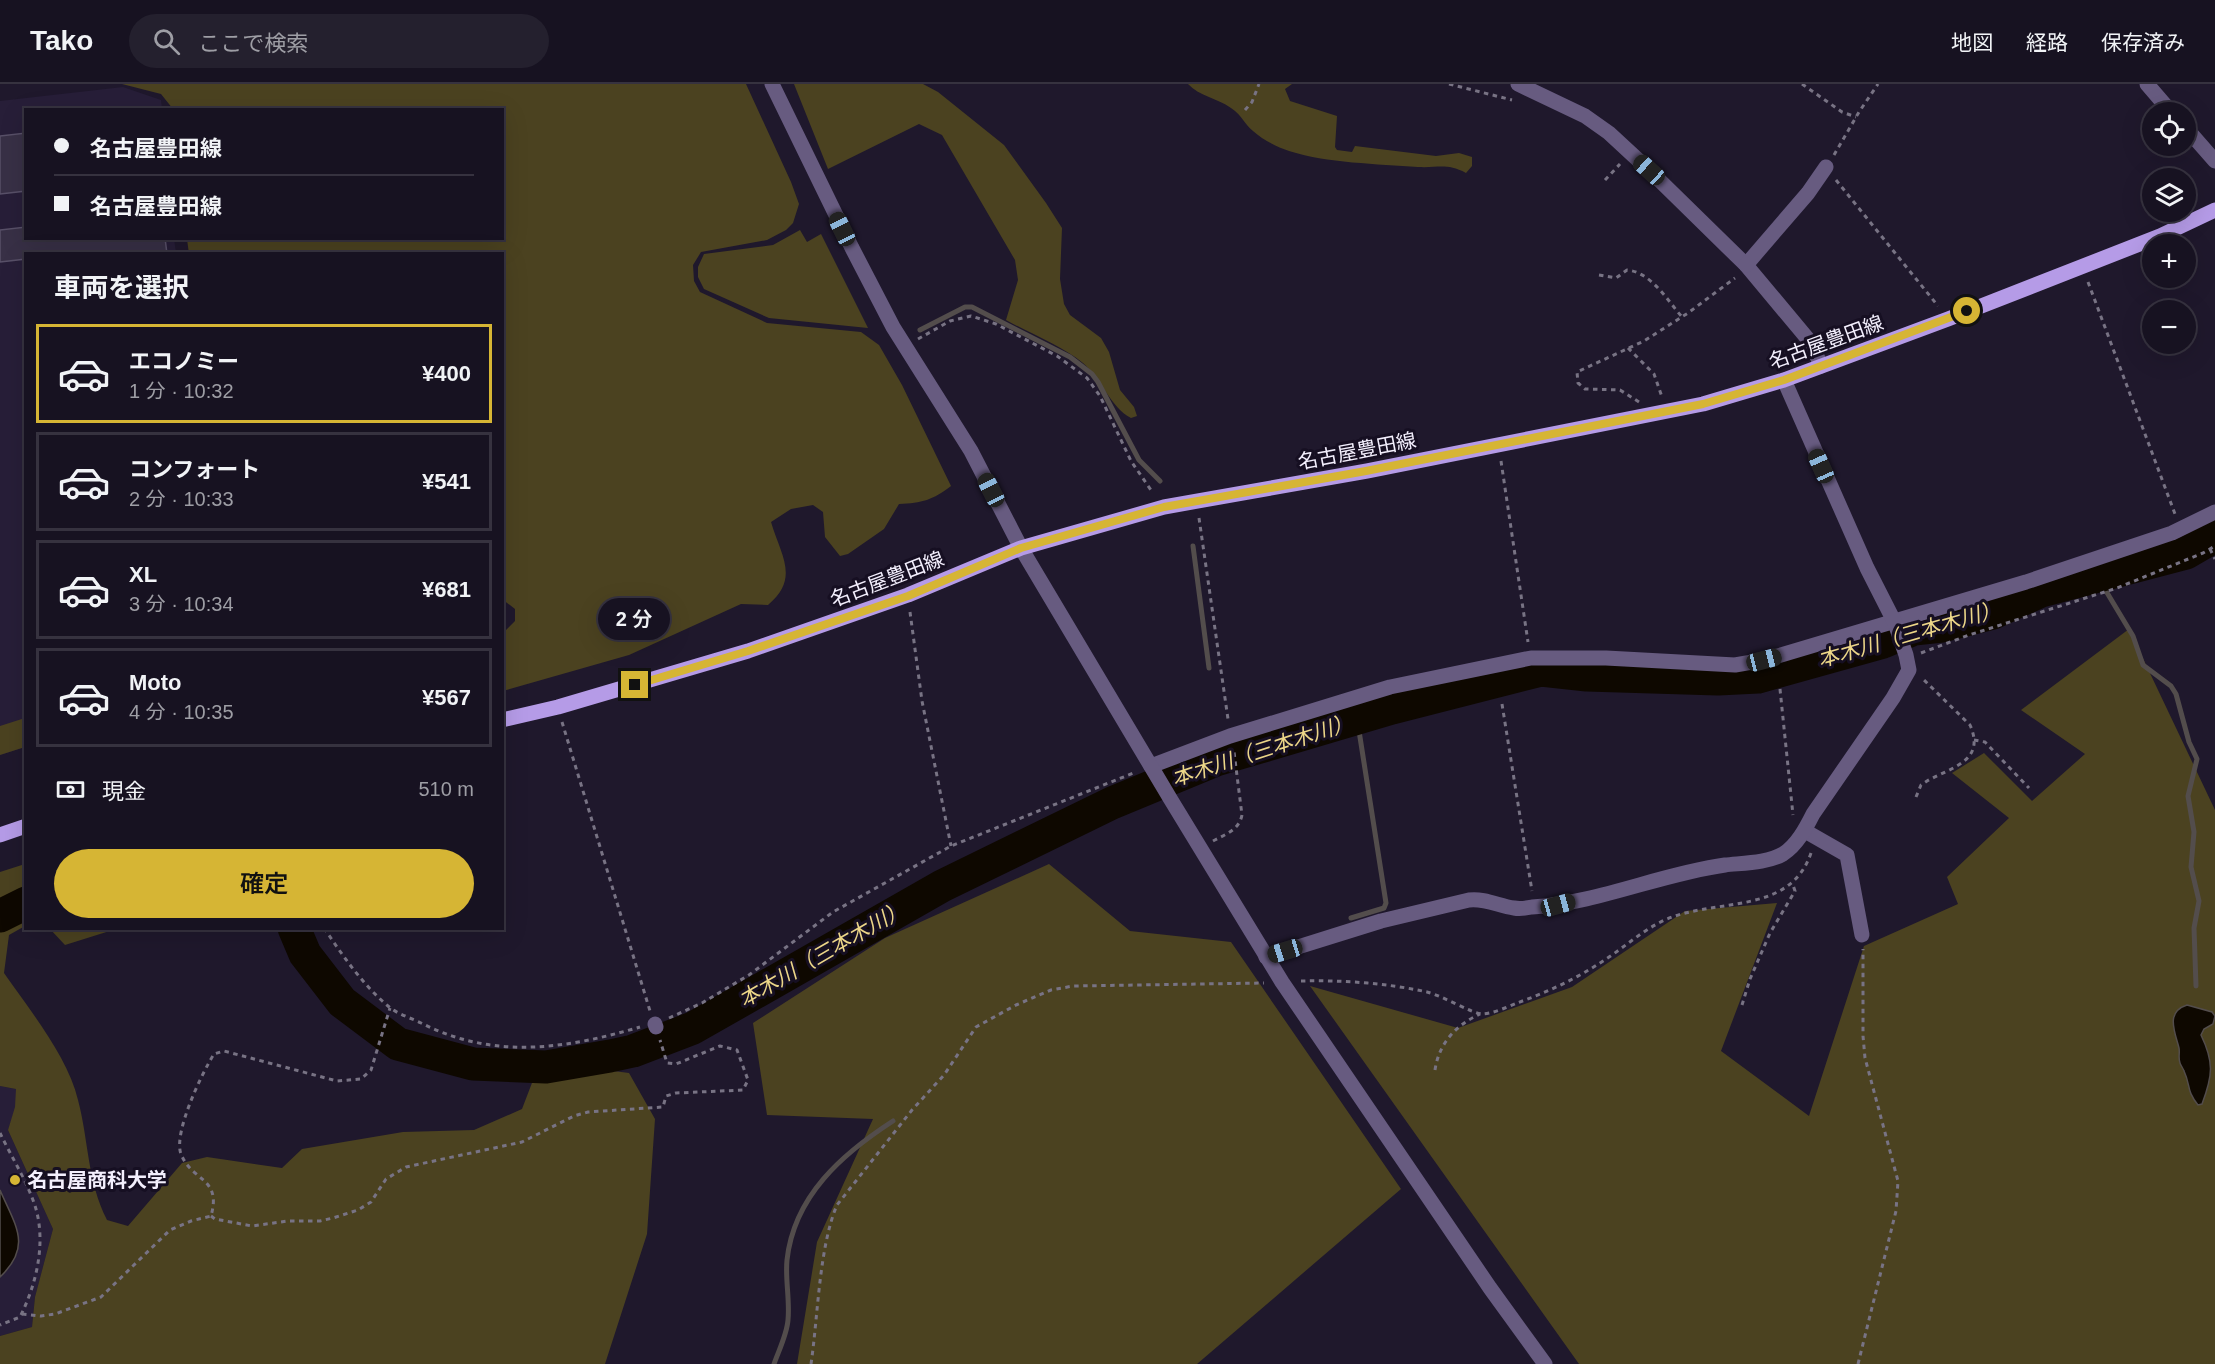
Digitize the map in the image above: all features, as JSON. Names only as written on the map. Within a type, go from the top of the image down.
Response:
[{"type":"main road","name":"名古屋豊田線","points":[[504,720],[558,707],[748,651],[908,596],[1021,548],[1158,509],[1366,471],[1703,404],[1784,380],[2160,236],[2215,210]]},
{"type":"main road","points":[[0,835],[24,827]]},
{"type":"street","points":[[772,84],[852,248],[905,345],[971,451],[1021,548],[1171,800],[1282,982],[1483,1278],[1545,1364]]},
{"type":"street","points":[[1518,84],[1585,116],[1609,133],[1633,155],[1713,230],[1747,266],[1812,344],[1821,366]]},
{"type":"street","points":[[2147,84],[2162,102]]},
{"type":"street","points":[[2196,140],[2215,162]]},
{"type":"street","points":[[1747,266],[1826,167]]},
{"type":"street","points":[[1266,957],[1382,921],[1469,900],[1484,900],[1515,908],[1558,905],[1651,880],[1718,866],[1770,859],[1783,854],[1811,834],[1813,814],[1893,698],[1908,662],[1894,623],[1784,380]]},
{"type":"street","points":[[1152,768],[1231,738],[1390,687],[1531,658],[1606,658],[1735,665],[1798,651],[2150,542],[2215,512]]},
{"type":"street","points":[[1811,834],[1847,855],[1862,934]]},
{"type":"path","points":[[1245,110],[1252,102],[1259,84]]},
{"type":"path","points":[[1449,84],[1522,103]]},
{"type":"path","points":[[1802,84],[1842,112],[1856,117]]},
{"type":"path","points":[[1878,84],[1826,167],[1948,319]]},
{"type":"path","points":[[1605,180],[1621,163],[1633,155]]},
{"type":"path","points":[[1644,415],[1642,405],[1636,398],[1625,392],[1605,388],[1585,389],[1578,383],[1577,372],[1628,348],[1682,317],[1717,293],[1747,266]]},
{"type":"path","points":[[2082,266],[2181,529]]},
{"type":"path","points":[[1599,275],[1616,278],[1627,270],[1633,271],[1656,286],[1682,317]]},
{"type":"path","points":[[905,345],[950,321],[971,316],[996,324],[1057,356],[1087,378],[1100,396],[1131,461],[1153,492],[1158,509]]},
{"type":"path","points":[[1628,348],[1654,374],[1665,411]]},
{"type":"path","points":[[1498,444],[1531,658]]},
{"type":"path","points":[[1196,501],[1231,738],[1238,770],[1242,815],[1235,829],[1200,848]]},
{"type":"path","points":[[1916,797],[1921,785],[1968,759],[1973,753],[1974,740],[1970,725],[1945,698],[1918,675],[1908,662],[1969,635],[2117,588],[2215,546]]},
{"type":"path","points":[[2210,549],[2215,559]]},
{"type":"path","points":[[908,596],[922,701],[951,846]]},
{"type":"path","points":[[1435,1071],[1436,1060],[1446,1040],[1462,1022],[1562,985],[1664,920],[1762,898],[1793,885],[1809,859],[1811,834],[1794,824],[1780,689]]},
{"type":"path","points":[[1502,704],[1535,907]]},
{"type":"path","points":[[558,707],[655,1026]]},
{"type":"path","points":[[1974,740],[1985,742],[2029,788]]},
{"type":"path","points":[[325,930],[352,969],[390,1008],[437,1031],[470,1041],[526,1049],[565,1045],[655,1026],[702,1004],[749,975],[833,912],[951,846],[1152,768]]},
{"type":"path","points":[[1742,1005],[1749,979],[1770,933],[1795,891],[1793,885]]},
{"type":"path","points":[[1858,1364],[1896,1211],[1898,1181],[1865,1058],[1862,934]]},
{"type":"path","points":[[811,1364],[831,1220],[837,1204],[884,1148],[912,1110],[944,1075],[976,1027],[1016,1005],[1051,990],[1074,986],[1312,981],[1417,990],[1447,998],[1482,1014]]},
{"type":"path","points":[[211,1216],[214,1202],[212,1189],[183,1158],[179,1144],[190,1105],[214,1054],[224,1052],[337,1081],[361,1079],[370,1070],[390,1008]]},
{"type":"path","points":[[22,1314],[41,1316],[55,1314],[101,1297],[170,1230],[191,1221],[211,1216],[252,1226],[333,1218],[358,1210],[371,1202],[386,1179],[406,1167],[522,1142],[574,1116],[588,1112],[663,1107],[666,1096],[676,1093],[743,1090],[748,1080],[737,1050],[720,1046],[675,1064],[667,1063],[665,1056]]},
{"type":"path","points":[[0,1133],[36,1209],[42,1247],[22,1314],[0,1325]]},
{"type":"shaded area","points":[[122,84],[746,84],[799,204],[793,223],[786,230],[767,240],[701,252],[693,265],[694,281],[700,292],[767,323],[861,332],[879,345],[902,385],[951,486],[927,500],[899,504],[884,529],[848,554],[840,556],[825,537],[823,512],[813,505],[791,509],[771,522],[783,556],[786,576],[778,595],[768,605],[741,604],[629,655],[504,691],[504,632],[515,621],[515,609],[504,601],[504,252],[189,252],[187,240],[504,240],[504,108],[172,108],[161,94]]},
{"type":"shaded area","points":[[794,84],[923,84],[938,92],[1004,145],[1062,228],[1060,279],[1064,304],[1070,315],[1101,338],[1109,352],[1120,390],[1134,407],[1137,416],[1131,418],[1117,407],[1096,377],[1075,357],[1006,320],[1018,280],[1015,260],[942,135],[919,124],[828,169]]},
{"type":"shaded area","points":[[1188,84],[1292,84],[1285,89],[1290,101],[1337,116],[1335,147],[1337,150],[1352,152],[1355,146],[1436,156],[1459,153],[1472,157],[1472,166],[1466,173],[1448,167],[1352,162],[1289,151],[1261,137],[1231,108]]},
{"type":"shaded area","points":[[123,87],[161,100],[162,108],[24,108],[24,240],[174,240],[176,252],[24,252],[24,747],[0,755],[0,101]]},
{"type":"shaded area","points":[[800,230],[807,242],[821,234],[868,328],[769,318],[704,289],[698,277],[698,267],[704,254],[773,245]]},
{"type":"shaded area","points":[[2129,629],[2215,810],[2215,1364],[1579,1364],[1310,986],[1458,1028],[1572,987],[1685,911],[1777,903],[1721,1051],[1809,1116],[1864,946],[1958,904],[1947,877],[2009,818],[1952,773],[1984,753],[2032,801],[2085,754],[2021,710]]},
{"type":"shaded area","points":[[24,718],[24,747],[0,755],[0,726]]},
{"type":"shaded area","points":[[24,864],[24,927],[9,935],[4,973],[47,1034],[66,1067],[78,1100],[96,1190],[107,1220],[128,1226],[182,1163],[207,1157],[282,1168],[302,1149],[403,1132],[474,1130],[522,1109],[535,1075],[598,1069],[629,1073],[655,1119],[647,1234],[605,1364],[0,1364],[0,1336],[32,1327],[35,1297],[53,1229],[8,1130],[15,1107],[16,1089],[0,1086],[0,872]]},
{"type":"shaded area","points":[[1049,864],[1130,931],[1231,942],[1401,1189],[1197,1364],[797,1364],[817,1242],[873,1119],[767,1115],[753,1023],[885,938]]},
{"type":"shaded area","points":[[51,930],[113,930],[65,945]]},
{"type":"shaded area","points":[[2187,1005],[2212,1012],[2215,1016],[2213,1024],[2204,1029],[2201,1035],[2210,1061],[2210,1077],[2202,1104],[2198,1105],[2190,1092],[2179,1061],[2179,1048],[2173,1023],[2176,1012]]},
{"type":"shaded area","name":"名古屋商科大学","points":[[0,1086],[16,1089],[16,1107],[8,1130],[53,1229],[35,1297],[32,1327],[0,1336]]},
{"type":"shaded area","points":[[0,1190],[15,1225],[18,1245],[10,1266],[0,1277]]},
{"type":"building","points":[[24,133],[24,191],[0,194],[0,136]]},
{"type":"building","points":[[24,227],[24,240],[165,240],[167,252],[24,252],[24,259],[0,262],[0,230]]},
{"type":"waterway","points":[[920,330],[965,307],[972,307],[1070,357],[1092,374],[1098,382],[1139,460],[1160,481]]},
{"type":"waterway","name":"本木川（三本木川）","points":[[295,930],[305,954],[342,1002],[398,1044],[473,1064],[546,1067],[610,1056],[633,1051],[693,1028],[942,886],[1112,803],[1216,760],[1392,708],[1541,670],[1587,675],[1718,679],[1758,677],[1883,642],[1914,629],[1942,626],[1993,613],[2041,591],[2186,553],[2215,536]]},
{"type":"waterway","points":[[1193,546],[1209,668]]},
{"type":"waterway","points":[[2097,576],[2133,636],[2143,665],[2171,686],[2176,694],[2189,742],[2197,759],[2188,796],[2194,832],[2191,867],[2199,901],[2194,928],[2196,986]]},
{"type":"waterway","points":[[1351,918],[1384,908],[1386,903],[1357,718]]},
{"type":"waterway","name":"本木川（三本木川）","points":[[0,916],[24,904]]},
{"type":"waterway","points":[[774,1364],[787,1325],[787,1260],[791,1237],[799,1216],[810,1197],[839,1163],[893,1121]]},
{"type":"place","name":"名古屋商科大学","points":[[15,1180]]},
{"type":"route","points":[[635,685],[748,651],[908,596],[1021,548],[1164,507],[1366,471],[1703,404],[1784,380],[1967,311]]}]
